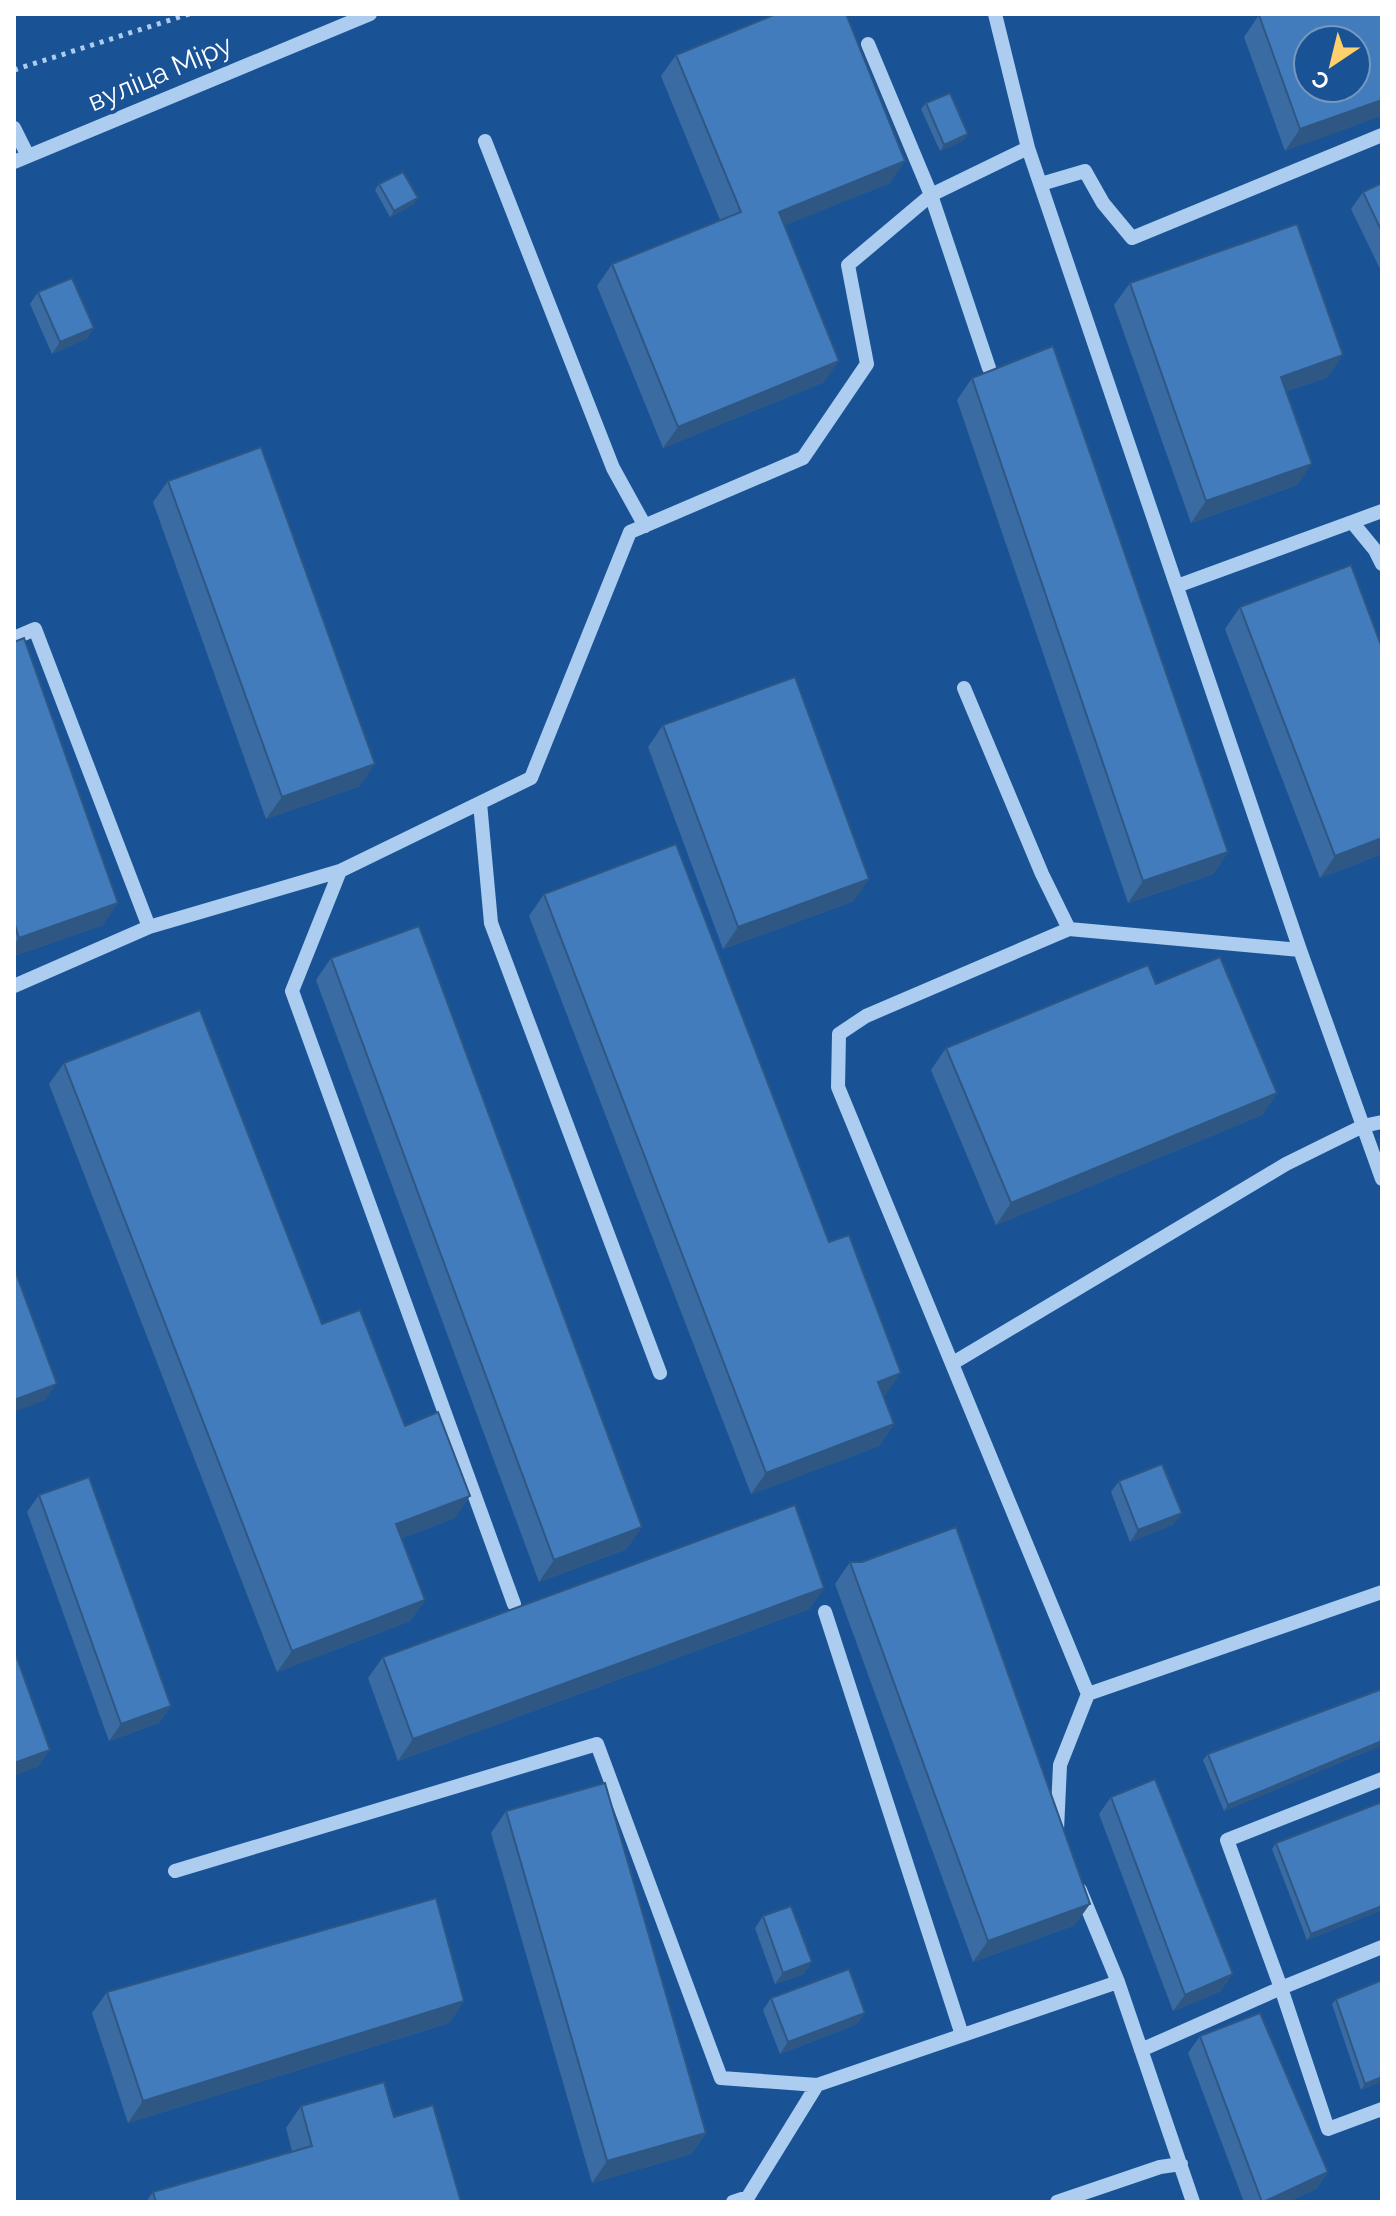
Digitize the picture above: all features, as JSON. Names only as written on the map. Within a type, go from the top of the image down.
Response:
[{"type":"street","name":"вуліца Міру","points":[[21,159],[370,14]]},
{"type":"street","points":[[995,14],[1028,148],[1300,950],[1382,1179]]},
{"type":"street","points":[[868,44],[931,195],[989,368]]},
{"type":"street","points":[[14,128],[21,159]]},
{"type":"street","points":[[1041,184],[1085,171],[1103,203],[1132,238],[1382,135]]},
{"type":"street","points":[[485,141],[613,468],[645,526]]},
{"type":"street","points":[[14,986],[149,927],[340,871],[531,778],[630,532],[803,458],[867,364],[848,265],[931,195],[1028,148]]},
{"type":"street","points":[[1177,586],[1382,511]]},
{"type":"street","points":[[1352,522],[1375,550],[1382,564]]},
{"type":"street","points":[[14,638],[35,629],[149,927]]},
{"type":"street","points":[[964,688],[1042,874],[1069,929]]},
{"type":"street","points":[[480,803],[491,923],[660,1373]]},
{"type":"street","points":[[340,871],[292,991],[514,1604]]},
{"type":"street","points":[[1063,1849],[1057,1834],[1060,1765],[1088,1694],[838,1087],[839,1034],[866,1016],[1069,929],[1300,950]]},
{"type":"street","points":[[953,1363],[1286,1164],[1363,1126],[1382,1122]]},
{"type":"street","points":[[1088,1694],[1382,1592]]},
{"type":"street","points":[[825,1612],[962,2035]]},
{"type":"street","points":[[175,1871],[597,1744],[721,2078],[817,2085],[1118,1982]]},
{"type":"street","points":[[1382,1779],[1227,1840],[1328,2129],[1382,2109]]},
{"type":"street","points":[[1075,1879],[1118,1982],[1193,2202]]},
{"type":"street","points":[[1141,2050],[1382,1947]]},
{"type":"street","points":[[733,2202],[748,2197],[817,2085]]},
{"type":"street","points":[[1057,2202],[1160,2167],[1181,2164]]},
{"type":"path","points":[[14,70],[189,14]]},
{"type":"building","points":[[776,14],[846,14],[905,161],[779,212],[839,361],[678,427],[612,264],[741,212],[676,55]]},
{"type":"building","points":[[1382,14],[1382,100],[1372,104],[1372,24],[1292,24],[1292,104],[1371,104],[1300,129],[1259,15]]},
{"type":"building","points":[[950,93],[968,134],[944,145],[926,103]]},
{"type":"building","points":[[403,172],[418,198],[394,211],[379,184]]},
{"type":"building","points":[[1382,183],[1382,232],[1363,192]]},
{"type":"building","points":[[1297,224],[1343,355],[1281,377],[1312,464],[1206,501],[1130,283]]},
{"type":"building","points":[[72,278],[94,328],[60,342],[38,292]]},
{"type":"building","points":[[1053,346],[1228,852],[1143,881],[972,378]]},
{"type":"building","points":[[261,447],[375,764],[282,797],[168,481]]},
{"type":"building","points":[[1351,565],[1382,648],[1382,838],[1335,856],[1240,607]]},
{"type":"building","points":[[24,638],[118,903],[19,938],[14,922],[14,642]]},
{"type":"building","points":[[795,677],[869,879],[738,927],[663,725]]},
{"type":"building","points":[[676,844],[829,1242],[849,1235],[901,1373],[878,1382],[894,1424],[766,1473],[544,894]]},
{"type":"building","points":[[419,926],[642,1527],[554,1560],[331,958]]},
{"type":"building","points":[[1220,957],[1277,1093],[1011,1203],[946,1048],[1148,965],[1156,984]]},
{"type":"building","points":[[200,1010],[322,1324],[360,1310],[405,1426],[438,1412],[470,1496],[396,1524],[425,1600],[292,1651],[64,1063]]},
{"type":"building","points":[[14,1268],[57,1384],[14,1400]]},
{"type":"building","points":[[1162,1464],[1182,1513],[1138,1530],[1119,1481]]},
{"type":"building","points":[[89,1477],[171,1706],[121,1724],[39,1495]]},
{"type":"building","points":[[795,1505],[824,1588],[413,1739],[383,1657]]},
{"type":"building","points":[[956,1527],[1090,1904],[988,1941],[850,1562],[862,1562]]},
{"type":"building","points":[[14,1650],[50,1750],[14,1763]]},
{"type":"building","points":[[1382,1689],[1382,1741],[1228,1805],[1208,1754]]},
{"type":"building","points":[[1155,1779],[1233,1974],[1185,1995],[1111,1797]]},
{"type":"building","points":[[605,1783],[706,2133],[607,2161],[506,1811]]},
{"type":"building","points":[[1382,1802],[1382,1906],[1311,1934],[1276,1843]]},
{"type":"building","points":[[436,1898],[464,2001],[143,2101],[107,1992]]},
{"type":"building","points":[[791,1906],[812,1962],[783,1973],[763,1916]]},
{"type":"building","points":[[849,1969],[865,2013],[788,2042],[771,1998]]},
{"type":"building","points":[[1382,1980],[1382,2077],[1365,2084],[1336,1999]]},
{"type":"building","points":[[1260,2013],[1328,2172],[1263,2202],[1200,2036]]},
{"type":"building","points":[[384,2082],[394,2117],[433,2105],[461,2202],[156,2202],[153,2192],[312,2146],[301,2106]]}]
